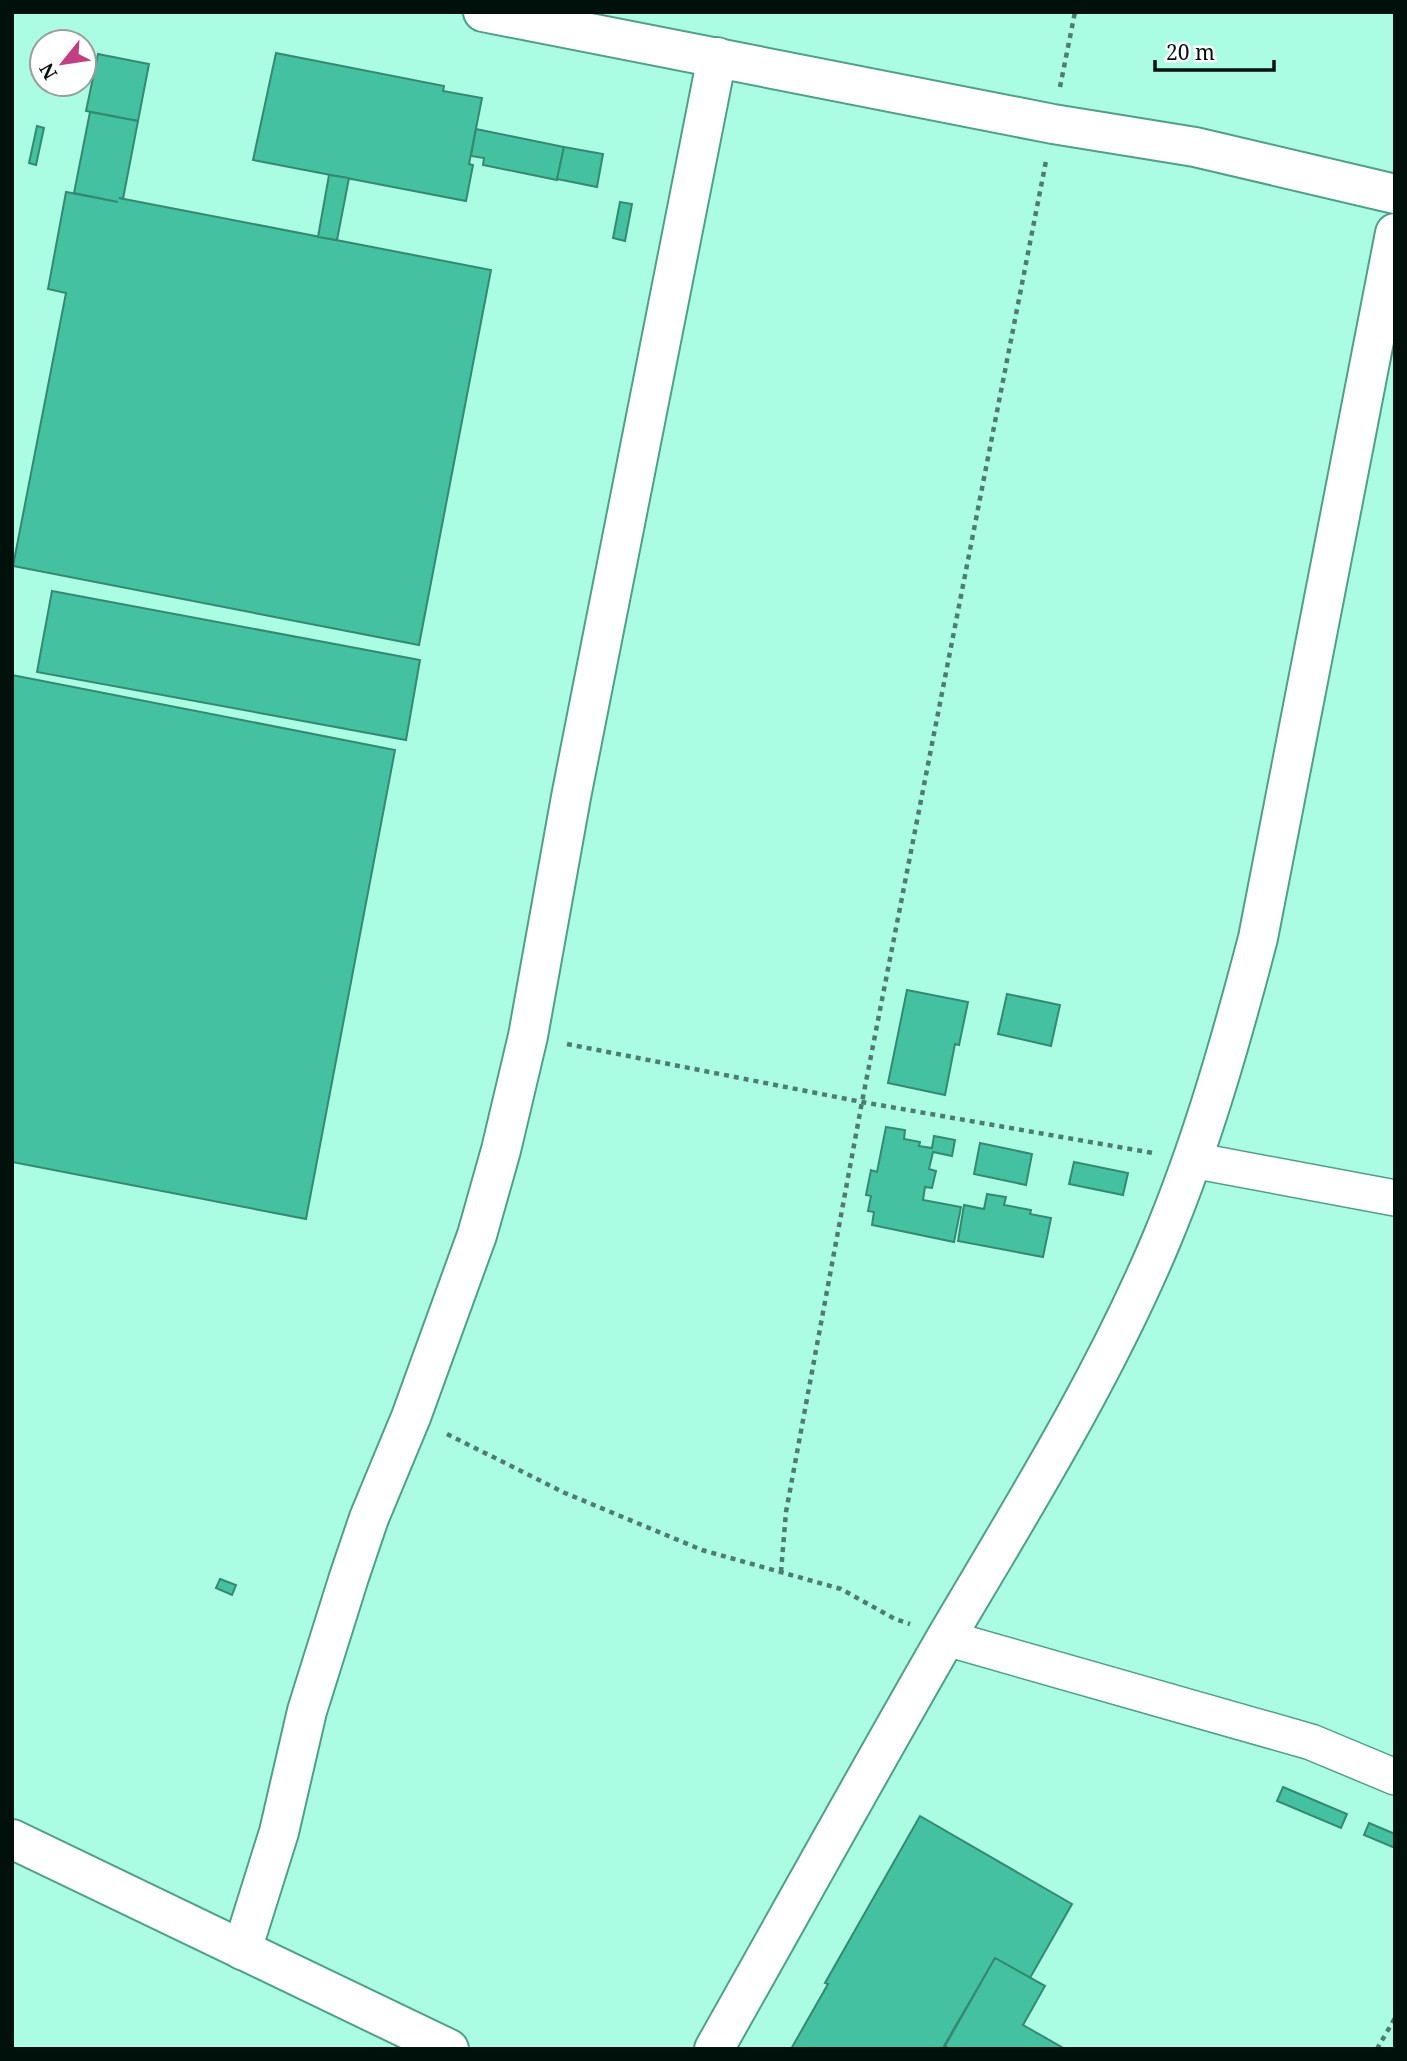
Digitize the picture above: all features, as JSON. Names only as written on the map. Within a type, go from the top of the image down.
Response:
[{"type":"street","points":[[483,12],[1053,124],[1195,147],[1395,194]]},
{"type":"street","points":[[242,1950],[279,1832],[307,1711],[331,1635],[369,1518],[411,1417],[477,1235],[501,1150],[528,1036],[571,797],[717,57]]},
{"type":"street","points":[[714,2049],[946,1638],[1049,1463],[1125,1321],[1162,1240],[1192,1160],[1233,1034],[1258,938],[1395,233]]},
{"type":"street","points":[[1192,1160],[1395,1198]]},
{"type":"street","points":[[946,1638],[1311,1742],[1395,1777]]},
{"type":"street","points":[[12,1839],[449,2049]]},
{"type":"path","points":[[781,1572],[786,1512],[862,1102],[1075,12]]},
{"type":"path","points":[[528,1036],[862,1102],[1192,1160]]},
{"type":"path","points":[[411,1417],[565,1493],[702,1550],[841,1589],[895,1619],[946,1638]]},
{"type":"path","points":[[1377,2049],[1395,2018]]},
{"type":"building","points":[[276,53],[444,86],[443,91],[482,98],[469,164],[473,165],[466,201],[253,160]]},
{"type":"building","points":[[98,54],[149,64],[138,121],[86,111],[89,98],[98,98]]},
{"type":"building","points":[[90,112],[138,121],[123,199],[491,270],[419,645],[13,566],[66,293],[48,289],[66,192],[118,202],[74,193]]},
{"type":"building","points":[[37,126],[44,128],[36,165],[29,163]]},
{"type":"building","points":[[476,129],[564,147],[557,180],[483,165],[484,158],[471,156]]},
{"type":"building","points":[[564,147],[603,154],[597,187],[557,179]]},
{"type":"building","points":[[329,175],[349,178],[337,240],[318,237]]},
{"type":"building","points":[[620,202],[632,204],[625,241],[613,238]]},
{"type":"building","points":[[52,591],[420,660],[406,740],[37,672]]},
{"type":"building","points":[[12,675],[395,750],[306,1219],[12,1162]]},
{"type":"building","points":[[907,990],[968,1002],[959,1045],[955,1044],[945,1095],[888,1083]]},
{"type":"building","points":[[1007,994],[1060,1005],[1051,1046],[998,1034]]},
{"type":"building","points":[[886,1127],[905,1130],[904,1139],[920,1142],[919,1146],[932,1148],[934,1136],[955,1140],[952,1156],[933,1152],[929,1169],[936,1171],[932,1188],[925,1187],[923,1200],[961,1207],[954,1242],[872,1225],[874,1212],[868,1211],[871,1196],[866,1195],[871,1170],[877,1172]]},
{"type":"building","points":[[980,1143],[1032,1154],[1026,1185],[974,1174]]},
{"type":"building","points":[[1074,1162],[1128,1173],[1123,1195],[1069,1184]]},
{"type":"building","points":[[987,1194],[1006,1197],[1004,1205],[1031,1210],[1030,1214],[1051,1218],[1043,1257],[958,1241],[964,1205],[984,1209]]},
{"type":"building","points":[[220,1579],[236,1585],[232,1595],[216,1588]]},
{"type":"building","points":[[1283,1787],[1347,1814],[1341,1828],[1277,1801]]},
{"type":"building","points":[[920,1816],[1072,1904],[1030,1978],[995,1958],[944,2046],[949,2049],[791,2049],[828,1984],[825,1983]]},
{"type":"building","points":[[1369,1823],[1395,1834],[1395,1848],[1364,1835]]},
{"type":"building","points":[[995,1958],[1045,1986],[1023,2025],[1065,2049],[950,2049],[945,2046]]}]
